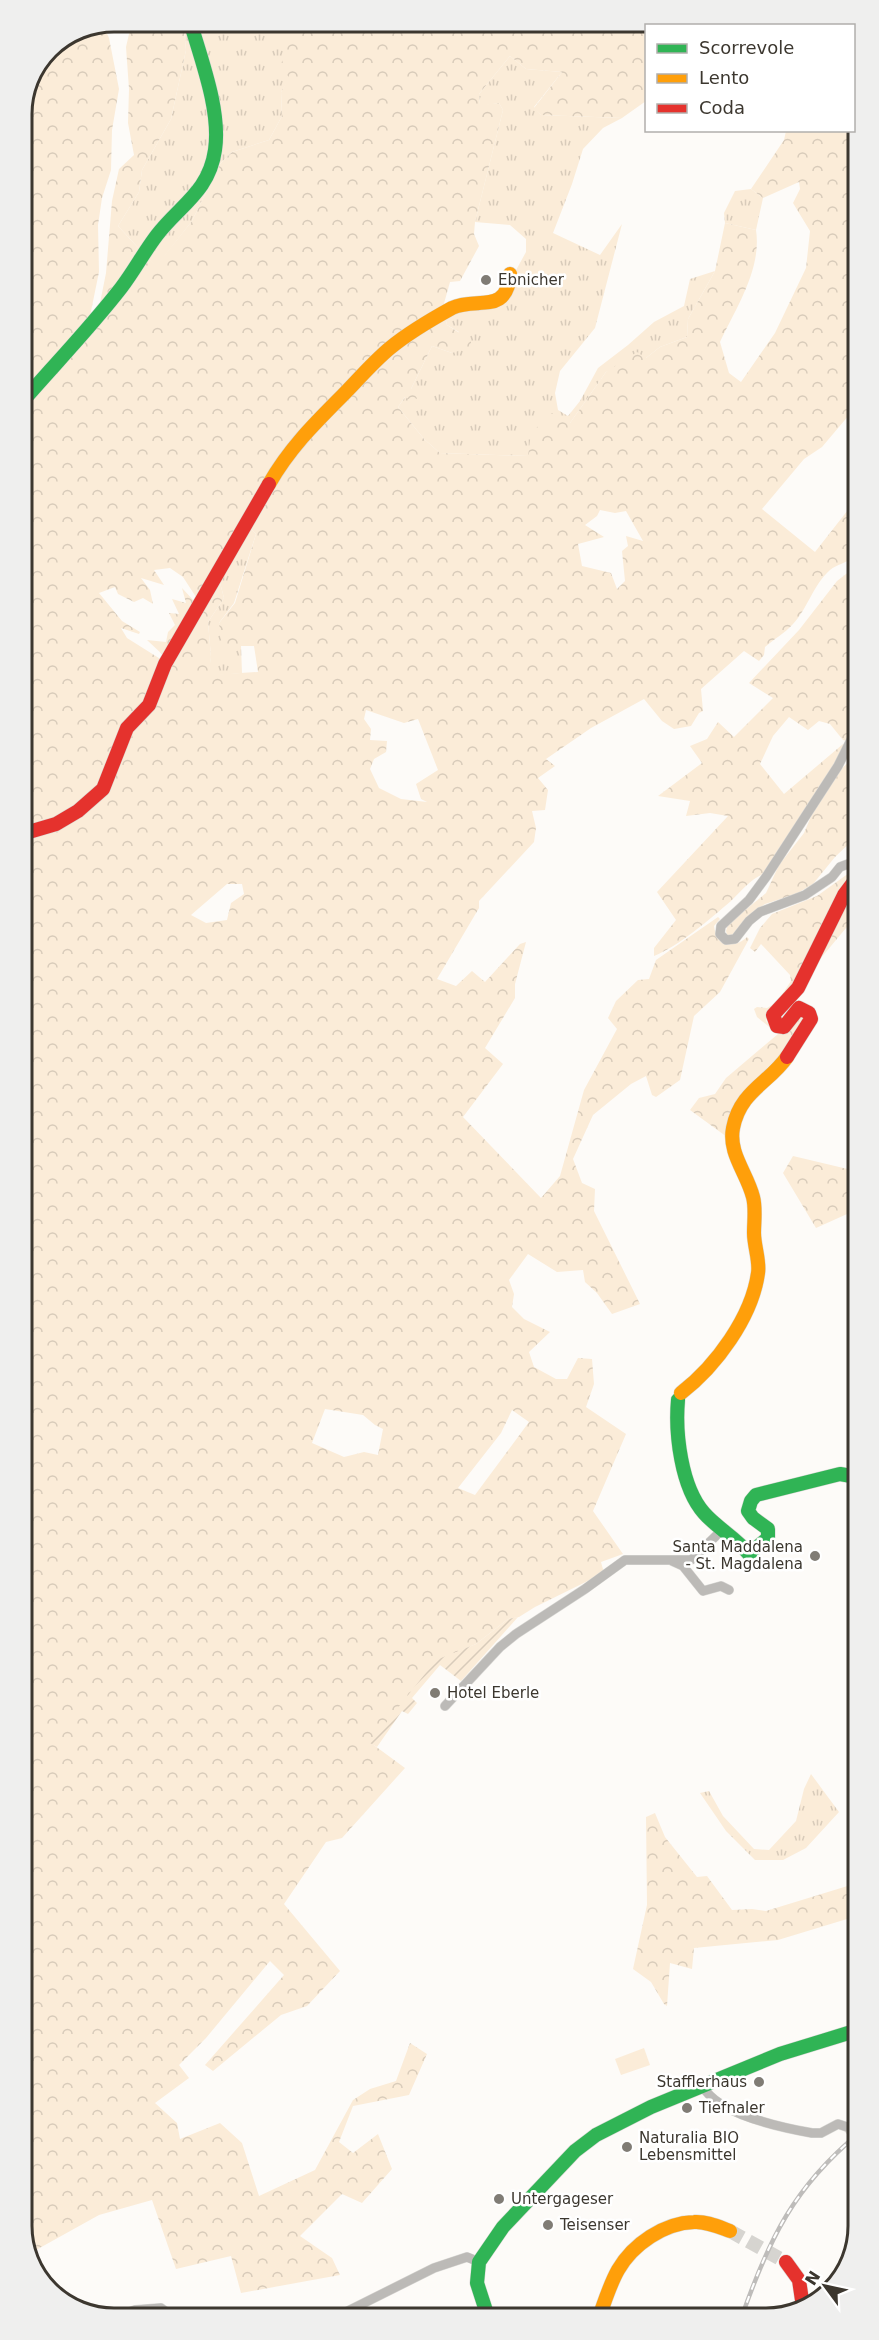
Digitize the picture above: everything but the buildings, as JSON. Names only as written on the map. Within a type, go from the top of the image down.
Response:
[{"type":"street","points":[[32,390],[121,288],[158,234],[195,197],[207,178],[215,150],[214,117],[193,32]]},
{"type":"street","points":[[32,831],[56,824],[78,812],[103,789],[127,728],[149,705],[165,664],[191,616],[244,530],[284,458],[301,437],[390,348],[454,307],[487,303],[506,294],[510,274]]},
{"type":"street","points":[[848,746],[838,766],[766,877],[749,900],[721,926],[720,934],[726,940],[735,939],[760,912],[805,895],[832,877],[840,867],[848,864]]},
{"type":"street","points":[[848,890],[798,988],[773,1015],[777,1026],[784,1027],[794,1011],[799,1008],[809,1013],[811,1019],[782,1064],[760,1082],[742,1105],[731,1135],[732,1145],[754,1198],[754,1235],[759,1271],[751,1304],[715,1360],[680,1397],[676,1414],[691,1492],[699,1507],[712,1522],[739,1540],[749,1554],[768,1538],[768,1529],[750,1516],[747,1508],[749,1501],[756,1495],[840,1474],[848,1475]]},
{"type":"street","points":[[445,1706],[500,1647],[516,1634],[585,1590],[626,1560],[691,1560],[719,1533],[727,1531]]},
{"type":"street","points":[[671,1560],[685,1568],[701,1590],[721,1586],[729,1590]]},
{"type":"street","points":[[485,2308],[477,2282],[476,2268],[479,2262],[503,2227],[575,2151],[596,2134],[651,2107],[780,2054],[848,2033]]},
{"type":"street","points":[[703,2086],[706,2092],[717,2101],[743,2117],[812,2133],[821,2133],[838,2124],[847,2127]]},
{"type":"street","points":[[603,2308],[623,2262],[646,2241],[674,2227],[695,2222],[711,2224],[730,2231]]},
{"type":"street","points":[[354,2308],[434,2268],[467,2257],[479,2262]]},
{"type":"street","points":[[786,2262],[799,2280],[802,2300]]},
{"type":"green space","points":[[106,32],[119,89],[112,130],[111,170],[102,198],[98,225],[99,272],[90,316],[32,383],[32,108],[34,92],[45,68],[55,55],[82,38]]},
{"type":"green space","points":[[129,32],[184,32],[186,50],[171,119],[142,170],[139,192],[118,226],[142,252],[99,308],[106,273],[112,201],[119,169],[134,155],[128,123],[129,89],[126,47]]},
{"type":"green space","points":[[184,32],[290,32],[290,78],[281,92],[282,116],[269,140],[232,152],[220,164],[192,221],[156,267],[118,226],[139,192],[142,170],[171,119],[186,50]]},
{"type":"green space","points":[[290,32],[645,32],[645,102],[622,118],[541,115],[534,108],[562,72],[526,69],[510,56],[479,94],[480,105],[499,103],[503,110],[475,222],[474,234],[479,246],[460,281],[450,282],[443,307],[300,431],[196,597],[183,577],[170,568],[154,570],[164,585],[141,578],[150,590],[153,604],[143,598],[134,602],[118,594],[115,587],[99,593],[122,621],[140,632],[139,634],[121,628],[127,638],[162,660],[128,739],[104,778],[78,807],[32,827],[32,396],[147,257],[156,266],[192,221],[220,164],[232,152],[269,140],[282,116],[281,92],[289,78],[281,65]]},
{"type":"green space","points":[[510,56],[526,69],[562,72],[534,107],[541,115],[622,118],[603,128],[583,149],[553,233],[600,255],[622,224],[595,328],[560,371],[555,393],[558,410],[568,416],[580,401],[598,368],[654,322],[684,306],[690,279],[715,271],[688,319],[687,337],[660,347],[646,358],[606,372],[570,423],[528,456],[440,453],[424,439],[398,407],[411,389],[432,346],[452,353],[459,332],[447,325],[445,316],[510,295],[515,272],[526,252],[526,239],[510,225],[475,222],[503,110],[499,103],[480,106],[479,94]]},
{"type":"green space","points":[[786,132],[848,132],[848,416],[822,447],[804,459],[762,509],[815,552],[848,510],[848,561],[833,568],[824,576],[798,618],[786,631],[765,647],[764,655],[759,661],[744,651],[701,689],[703,711],[699,713],[691,726],[674,729],[662,721],[644,699],[591,728],[546,759],[555,766],[538,778],[548,790],[545,810],[532,811],[536,828],[534,842],[479,901],[479,908],[437,979],[456,986],[472,971],[485,982],[520,944],[526,942],[515,984],[515,998],[485,1048],[503,1064],[463,1117],[541,1198],[560,1176],[584,1090],[617,1029],[608,1018],[616,1001],[638,980],[649,979],[656,960],[718,917],[720,919],[714,926],[715,932],[722,941],[731,944],[747,937],[749,939],[720,992],[694,1016],[680,1080],[656,1097],[652,1095],[646,1076],[631,1084],[593,1115],[573,1159],[582,1183],[595,1189],[594,1211],[640,1304],[612,1314],[597,1293],[585,1282],[583,1270],[557,1272],[528,1254],[509,1280],[514,1294],[512,1307],[524,1319],[550,1332],[529,1352],[534,1367],[556,1379],[567,1379],[578,1358],[592,1359],[594,1384],[586,1407],[626,1434],[593,1511],[623,1554],[601,1562],[604,1573],[519,1617],[508,1619],[476,1644],[436,1661],[371,1743],[405,1768],[342,1838],[326,1842],[284,1904],[340,1971],[307,2006],[281,2015],[213,2071],[205,2065],[284,1975],[270,1961],[206,2038],[179,2065],[189,2078],[155,2103],[177,2123],[180,2139],[220,2123],[242,2143],[259,2196],[315,2170],[353,2100],[370,2089],[396,2081],[410,2043],[427,2054],[409,2095],[353,2106],[339,2142],[353,2153],[378,2134],[392,2169],[362,2203],[342,2194],[300,2236],[332,2258],[340,2275],[241,2293],[231,2256],[176,2269],[152,2200],[99,2215],[35,2251],[32,2238],[32,833],[80,814],[219,579],[224,598],[208,622],[211,657],[209,675],[258,672],[254,646],[230,646],[221,640],[219,623],[235,603],[256,534],[250,528],[287,460],[392,351],[445,316],[447,325],[471,340],[471,347],[452,353],[432,346],[411,389],[417,398],[414,402],[405,397],[398,407],[424,439],[440,453],[528,456],[531,433],[552,413],[570,423],[606,372],[637,352],[646,358],[660,347],[687,337],[688,319],[715,271],[725,223],[756,230],[757,245],[751,274],[720,342],[729,373],[741,382],[775,333],[806,268],[810,231],[793,203],[800,189],[799,182],[763,198],[751,189],[784,140]],"holes":[[[600,510],[615,513],[626,511],[643,541],[626,536],[628,546],[622,551],[625,581],[617,589],[611,573],[582,566],[578,544],[604,537],[585,525],[597,516]],[[366,710],[404,723],[418,719],[438,770],[416,784],[421,799],[427,802],[401,799],[379,788],[370,769],[374,759],[386,752],[387,741],[370,740],[371,729],[364,719]],[[227,884],[242,884],[244,894],[231,903],[227,920],[206,923],[191,915]],[[325,1409],[363,1415],[383,1429],[378,1455],[364,1452],[344,1457],[312,1443]],[[512,1410],[529,1422],[475,1495],[458,1488],[501,1433]]]},
{"type":"green space","points":[[751,189],[763,198],[756,230],[725,223],[724,213],[735,191]]},
{"type":"green space","points":[[250,528],[256,534],[234,603],[219,623],[230,646],[241,646],[242,673],[208,676],[211,657],[208,622],[224,598],[219,579]]},
{"type":"green space","points":[[848,572],[848,739],[847,741],[843,740],[830,724],[819,721],[808,730],[789,717],[773,736],[760,764],[784,794],[843,744],[846,745],[763,874],[694,931],[674,946],[654,956],[654,948],[676,920],[657,892],[728,816],[710,813],[686,816],[690,801],[658,796],[702,763],[690,746],[707,739],[718,722],[734,737],[773,698],[749,683],[799,630],[837,581]]},
{"type":"green space","points":[[182,588],[195,602],[164,656],[147,640],[166,642],[168,632],[175,625],[169,613],[179,614],[172,599],[186,603]]},
{"type":"green space","points":[[848,763],[848,845],[813,884],[796,894],[765,904],[756,910],[734,935],[727,935],[728,924],[766,893],[779,865],[804,833],[815,807],[840,770]]},
{"type":"green space","points":[[848,874],[848,882],[801,975],[767,1018],[766,1021],[773,1030],[757,1017],[754,1009],[767,1008],[777,1002],[791,981],[790,975],[761,944],[755,952],[750,948],[760,928],[772,914],[817,896]]},
{"type":"green space","points":[[848,899],[848,926],[821,958],[817,956]]},
{"type":"green space","points":[[803,1014],[806,1018],[780,1061],[772,1063],[767,1068],[727,1137],[690,1110],[699,1098],[715,1094],[726,1078],[778,1034],[788,1031],[797,1016]]},
{"type":"green space","points":[[793,1156],[848,1169],[848,1214],[816,1228],[783,1173]]},
{"type":"green space","points":[[518,1617],[461,1681],[440,1665],[412,1698],[417,1703],[408,1714],[402,1711],[377,1747],[370,1743],[436,1660],[476,1644],[508,1619]]},
{"type":"green space","points":[[811,1774],[839,1812],[806,1848],[783,1860],[755,1860],[726,1831],[700,1793],[709,1791],[723,1816],[754,1849],[769,1850],[796,1821],[804,1789]]},
{"type":"green space","points":[[655,1813],[665,1837],[697,1877],[707,1876],[732,1910],[766,1911],[848,1886],[847,1919],[778,1940],[694,1948],[692,1969],[670,1963],[667,2006],[651,1982],[633,1969],[647,1905],[646,1817]]},
{"type":"green space","points":[[644,2048],[650,2065],[621,2075],[615,2059]]},
{"type":"tunnel","points":[[730,2231],[786,2262]]},
{"type":"railway","points":[[745,2308],[763,2263],[786,2216],[817,2174],[848,2143]]},
{"type":"traffic: fast","points":[[32,391],[109,303],[157,235],[207,177],[215,150],[215,119],[209,85],[193,32]]},
{"type":"traffic: fast","points":[[678,1400],[681,1459],[690,1489],[704,1513],[749,1554],[768,1538],[768,1529],[753,1518],[748,1511],[756,1495],[840,1474],[848,1475]]},
{"type":"traffic: fast","points":[[485,2308],[477,2283],[479,2262],[503,2227],[575,2151],[596,2135],[651,2107],[780,2054],[848,2033]]},
{"type":"traffic: slow","points":[[269,484],[302,438],[384,353],[412,332],[452,308],[497,300],[508,287],[510,274]]},
{"type":"traffic: slow","points":[[681,1393],[719,1355],[740,1323],[754,1290],[758,1273],[754,1238],[754,1201],[733,1146],[733,1128],[737,1115],[748,1096],[787,1057]]},
{"type":"traffic: slow","points":[[602,2308],[610,2287],[624,2261],[650,2237],[672,2226],[694,2222],[708,2223],[730,2231]]},
{"type":"traffic: jam","points":[[32,831],[56,824],[78,811],[103,789],[127,728],[149,705],[165,664],[269,484]]},
{"type":"traffic: jam","points":[[787,1057],[811,1019],[809,1013],[799,1008],[784,1027],[777,1026],[773,1015],[798,988],[848,890]]},
{"type":"traffic: jam","points":[[786,2262],[799,2280],[802,2300]]},
{"type":"place","name":"Ebnicher","points":[[486,280]]},
{"type":"place","name":"Santa Maddalena - St. Magdalena","points":[[815,1556]]},
{"type":"place","name":"Hotel Eberle","points":[[435,1693]]},
{"type":"place","name":"Stafflerhaus","points":[[759,2082]]},
{"type":"place","name":"Tiefnaler","points":[[687,2108]]},
{"type":"place","name":"Naturalia BIO Lebensmittel","points":[[627,2147]]},
{"type":"place","name":"Untergageser","points":[[499,2199]]},
{"type":"place","name":"Teisenser","points":[[548,2225]]}]
